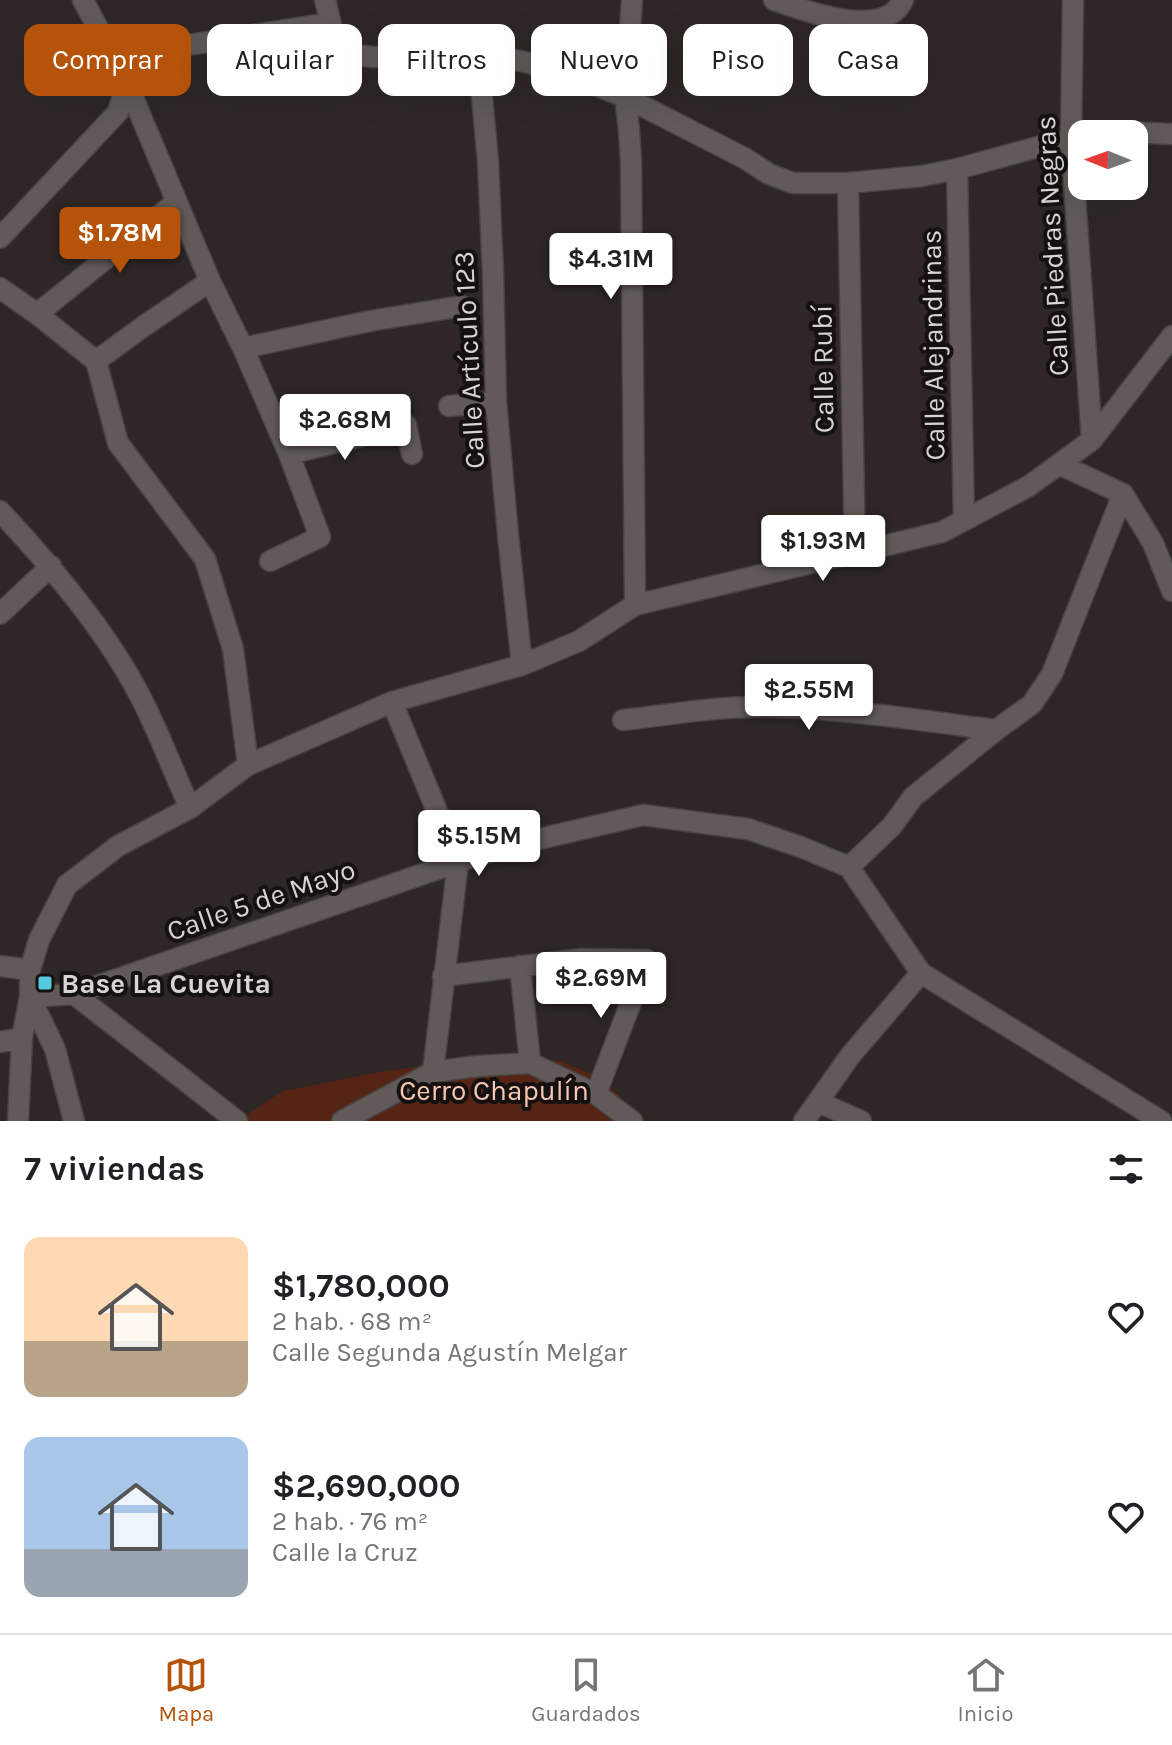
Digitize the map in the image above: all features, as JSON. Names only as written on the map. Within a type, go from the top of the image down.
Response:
[{"type":"street","points":[[83,0],[96,24]]},
{"type":"street","points":[[325,0],[334,36],[342,48],[355,55],[378,57]]},
{"type":"street","points":[[632,0],[625,97],[631,191],[635,605]]},
{"type":"street","points":[[774,0],[830,19],[861,21],[888,17],[903,0]]},
{"type":"street","name":"Calle Piedras Negras","points":[[1073,0],[1076,120]]},
{"type":"street","points":[[191,45],[330,23]]},
{"type":"street","points":[[515,60],[562,72],[625,97],[769,174],[793,183],[848,183],[922,176],[1068,140]]},
{"type":"street","points":[[0,238],[118,112],[123,96]]},
{"type":"street","points":[[132,96],[210,281],[289,454],[320,537],[270,561]]},
{"type":"street","name":"Calle Artículo 123","points":[[482,96],[488,162],[496,402],[522,665]]},
{"type":"street","points":[[1148,133],[1172,134]]},
{"type":"street","name":"Calle Alejandrinas","points":[[957,169],[964,520]]},
{"type":"street","name":"Calle Rubí","points":[[848,183],[855,554]]},
{"type":"street","name":"Calle Piedras Negras","points":[[1079,200],[1092,440]]},
{"type":"street","points":[[37,314],[176,202]]},
{"type":"street","points":[[96,361],[210,281]]},
{"type":"street","points":[[0,288],[96,361],[118,443],[205,559],[233,649],[248,765]]},
{"type":"street","points":[[243,348],[370,321],[462,306]]},
{"type":"street","points":[[18,1121],[22,1038],[30,997],[30,970],[39,940],[67,885],[118,846],[190,808],[248,765],[392,702],[522,665],[579,641],[635,605],[942,532],[1029,486],[1092,440],[1172,336]]},
{"type":"street","points":[[449,406],[496,402]]},
{"type":"street","points":[[289,454],[406,425],[412,454]]},
{"type":"street","points":[[1059,464],[1123,494],[1153,543],[1172,591]]},
{"type":"street","points":[[1123,494],[1052,674],[1032,704],[913,797],[892,826],[849,867],[921,973],[1161,1121]]},
{"type":"street","points":[[0,511],[51,566],[107,642],[140,695],[190,808]]},
{"type":"street","points":[[0,614],[51,566]]},
{"type":"street","points":[[392,702],[458,862],[433,1072]]},
{"type":"street","points":[[623,720],[762,707],[860,713],[996,730]]},
{"type":"street","name":"Calle 5 de Mayo","points":[[30,997],[74,994],[458,862],[513,845],[643,815],[748,829],[849,867]]},
{"type":"street","points":[[443,976],[581,959],[647,960],[596,1094]]},
{"type":"street","points":[[0,966],[30,970]]},
{"type":"street","points":[[520,966],[530,1063]]},
{"type":"street","points":[[804,1121],[850,1056],[921,973]]},
{"type":"street","points":[[74,994],[237,1121]]},
{"type":"street","points":[[30,997],[55,1049],[74,1121]]},
{"type":"street","points":[[0,1042],[22,1038]]},
{"type":"street","points":[[342,1121],[433,1072],[530,1063],[596,1094],[632,1121]]},
{"type":"street","points":[[818,1102],[861,1121]]},
{"type":"green space","name":"Cerro Chapulín","points":[[483,1057],[559,1061],[597,1076],[647,1121],[238,1121],[283,1091],[374,1073]]},
{"type":"place","name":"Base La Cuevita","points":[[45,983]]}]
